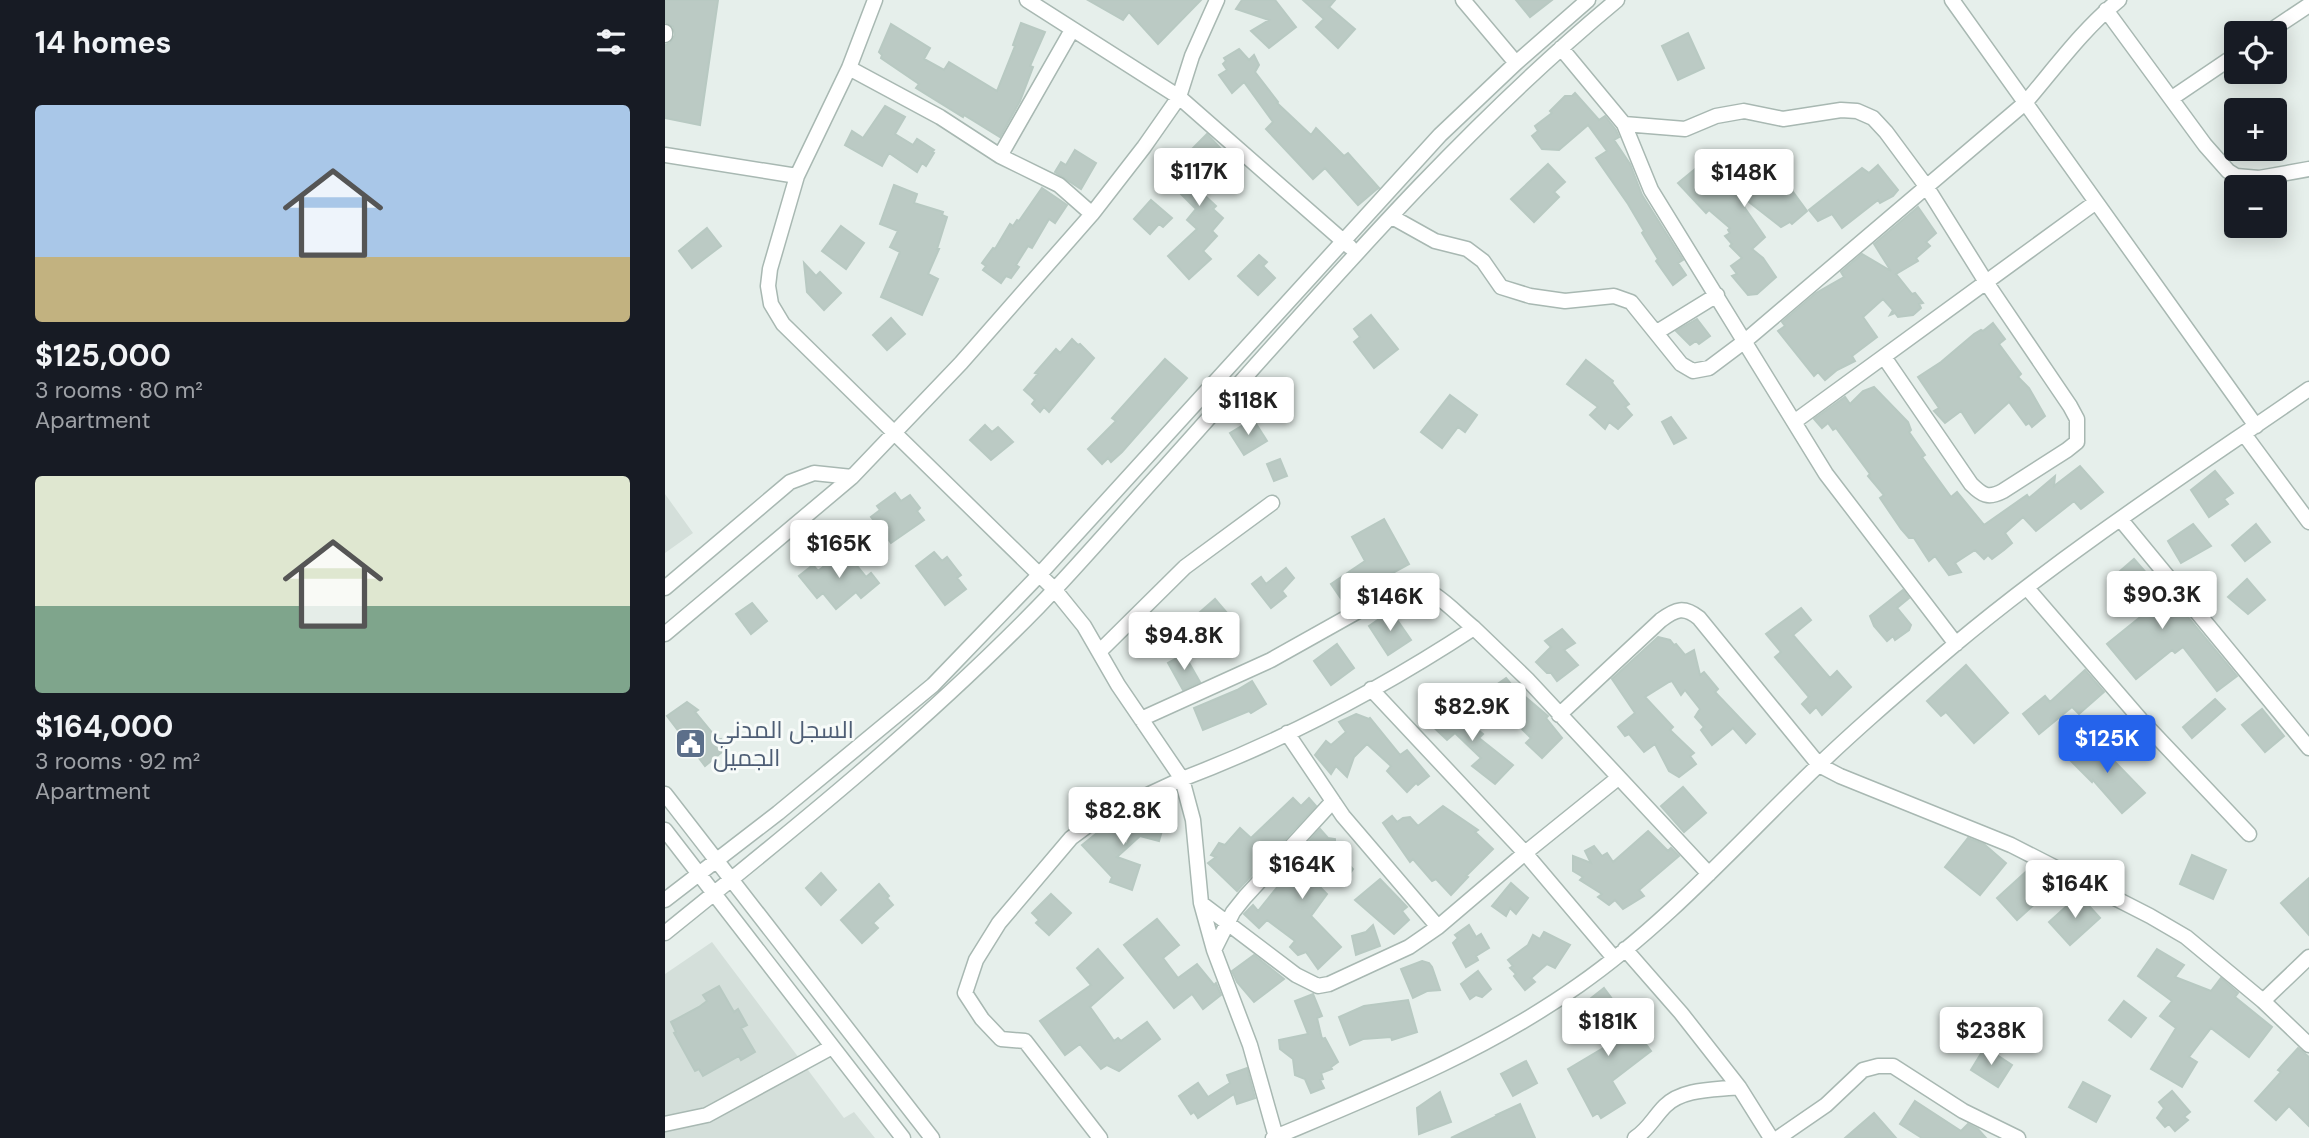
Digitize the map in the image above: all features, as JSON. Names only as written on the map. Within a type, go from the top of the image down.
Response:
[{"type":"street","points":[[875,0],[849,68],[797,176],[770,269],[768,286],[771,304],[783,324],[1054,589],[1073,611],[1182,779],[1193,820],[1201,903],[1250,1045],[1274,1138],[1468,1052],[1580,985],[1620,954],[1709,874],[1819,765],[1956,644],[2121,520],[2309,389]]},
{"type":"street","points":[[1027,0],[1179,97],[1357,253]]},
{"type":"street","points":[[665,634],[852,477],[895,435],[1092,214],[1144,148],[1179,97],[1192,56],[1217,0]]},
{"type":"street","points":[[1463,0],[1516,63]]},
{"type":"street","points":[[665,901],[933,685],[1040,574],[1440,135],[1588,0]]},
{"type":"street","points":[[665,933],[946,698],[1054,589],[1357,253],[1482,122],[1617,0]]},
{"type":"street","points":[[1952,0],[2096,202],[2309,522]]},
{"type":"street","points":[[1392,217],[1435,241],[1467,249],[1483,261],[1501,288],[1565,301],[1614,296],[1631,302],[1681,364],[1693,371],[1709,368],[1745,341],[2025,103],[2106,10],[2119,0]]},
{"type":"street","points":[[2285,21],[2309,5]]},
{"type":"street","points":[[2106,10],[2220,164],[2236,176],[2259,178],[2309,169]]},
{"type":"street","points":[[1000,156],[1072,30]]},
{"type":"street","points":[[1561,48],[1624,124],[1651,190],[1826,474],[1956,644]]},
{"type":"street","points":[[2172,98],[2224,63]]},
{"type":"street","points":[[849,68],[940,117],[1000,156],[1059,185],[1092,214]]},
{"type":"street","points":[[1624,124],[1685,129],[1716,117],[1744,111],[1783,119],[1841,110],[1857,111],[1873,118],[1926,186],[1986,282],[2070,406],[2077,419],[2077,442],[1993,496],[1982,494],[1971,484],[1884,357]]},
{"type":"street","points":[[665,155],[797,176]]},
{"type":"street","points":[[1794,422],[2096,202]]},
{"type":"street","points":[[1657,332],[1717,295]]},
{"type":"street","points":[[665,589],[790,482],[814,473],[852,477]]},
{"type":"street","points":[[1099,652],[1185,567],[1272,503]]},
{"type":"street","points":[[2121,520],[2309,748]]},
{"type":"street","points":[[1141,719],[1271,660],[1403,586],[1410,585],[1430,593],[1473,628],[1527,679],[1709,874]]},
{"type":"street","points":[[2027,589],[2141,720],[2249,834]]},
{"type":"street","points":[[1559,715],[1661,620],[1680,610],[1689,610],[1699,618],[1819,765],[1858,785],[2011,845],[2150,916],[2186,937],[2263,1001],[2309,1045]]},
{"type":"street","points":[[1100,1138],[1025,1041],[1001,1039],[982,1019],[965,993],[975,960],[999,923],[1071,838],[1098,818],[1287,733],[1371,689],[1473,628]]},
{"type":"street","points":[[1371,689],[1620,954],[1681,1013],[1739,1087],[1770,1138]]},
{"type":"street","points":[[1287,733],[1333,801],[1368,846],[1438,927]]},
{"type":"street","points":[[1201,903],[1296,975],[1318,986],[1329,984],[1393,955],[1438,927],[1618,778]]},
{"type":"street","points":[[665,794],[932,1138]]},
{"type":"street","points":[[1215,950],[1233,912],[1333,801]]},
{"type":"street","points":[[665,830],[903,1138]]},
{"type":"street","points":[[2263,1001],[2309,957]]},
{"type":"street","points":[[665,1124],[707,1115],[832,1047]]},
{"type":"street","points":[[1778,1138],[1826,1105],[1863,1070],[1893,1066],[1963,1111],[2018,1138]]},
{"type":"street","points":[[1636,1138],[1668,1103],[1679,1097],[1694,1092],[1739,1087]]},
{"type":"shaded area","points":[[665,494],[693,533],[665,553]]},
{"type":"shaded area","points":[[712,942],[844,1118],[854,1112],[875,1138],[665,1138],[665,974]]},
{"type":"building","points":[[665,0],[718,0],[700,125],[665,118],[665,45],[670,43],[675,35],[673,27],[665,22]]},
{"type":"building","points":[[1088,0],[1201,0],[1158,44],[1129,12],[1123,20]]},
{"type":"building","points":[[1242,0],[1275,0],[1296,27],[1269,48],[1251,31],[1269,20],[1236,9]]},
{"type":"building","points":[[1303,0],[1335,0],[1329,7],[1355,29],[1338,48],[1316,27],[1324,19]]},
{"type":"building","points":[[1516,0],[1552,0],[1530,17]]},
{"type":"building","points":[[1021,23],[1045,32],[1030,66],[1033,67],[1020,101],[1000,137],[916,88],[919,84],[881,58],[879,52],[891,24],[930,48],[924,59],[944,70],[949,62],[997,91]]},
{"type":"building","points":[[1688,33],[1704,68],[1678,80],[1662,46]]},
{"type":"building","points":[[1239,49],[1249,60],[1254,55],[1259,65],[1255,72],[1277,103],[1311,135],[1316,128],[1344,156],[1348,153],[1379,188],[1358,205],[1325,168],[1313,179],[1266,129],[1273,122],[1244,82],[1232,93],[1219,75],[1227,70],[1223,64],[1226,61],[1224,58]]},
{"type":"building","points":[[1575,93],[1599,120],[1605,116],[1616,130],[1619,137],[1614,140],[1630,164],[1642,195],[1683,260],[1678,263],[1686,275],[1673,285],[1656,261],[1658,259],[1628,204],[1596,158],[1607,151],[1588,125],[1559,150],[1542,149],[1532,136],[1538,131],[1535,126],[1552,113],[1550,111],[1565,96]]},
{"type":"building","points":[[885,106],[905,117],[895,134],[913,145],[917,139],[934,150],[926,166],[922,163],[917,172],[889,153],[882,166],[845,145],[852,131],[863,138]]},
{"type":"building","points":[[1207,134],[1224,152],[1218,158],[1225,165],[1201,192],[1216,206],[1213,209],[1223,218],[1212,231],[1217,236],[1203,251],[1211,259],[1189,279],[1168,256],[1197,229],[1187,220],[1196,209],[1173,186],[1202,158],[1193,148]]},
{"type":"building","points":[[1075,150],[1096,163],[1081,189],[1055,172],[1061,162],[1066,165]]},
{"type":"building","points":[[1710,151],[1728,172],[1751,152],[1754,156],[1758,154],[1780,174],[1807,211],[1792,224],[1790,222],[1781,227],[1731,188],[1765,237],[1752,249],[1763,258],[1776,277],[1757,294],[1748,295],[1732,276],[1737,274],[1731,266],[1742,258],[1730,246],[1732,244],[1725,236],[1730,233],[1730,228],[1709,210],[1706,213],[1678,183],[1700,165],[1697,161]]},
{"type":"building","points":[[1548,164],[1565,182],[1554,192],[1559,197],[1534,222],[1511,199]]},
{"type":"building","points":[[1878,165],[1898,190],[1893,196],[1880,203],[1878,200],[1842,228],[1832,214],[1818,221],[1809,210],[1862,168],[1869,173]]},
{"type":"building","points":[[894,185],[917,194],[914,203],[943,212],[942,215],[947,217],[939,249],[928,274],[938,279],[922,315],[881,297],[900,252],[890,247],[898,231],[880,224]]},
{"type":"building","points":[[1042,188],[1067,205],[1055,223],[1049,219],[1032,248],[1028,246],[1011,278],[1006,276],[1001,283],[983,270],[986,266],[982,263],[993,248],[995,249],[1010,224],[1013,226],[1019,221]]},
{"type":"building","points":[[1151,200],[1172,218],[1163,227],[1159,224],[1150,234],[1134,219]]},
{"type":"building","points":[[1918,207],[1936,233],[1926,242],[1930,246],[1916,258],[1918,261],[1896,274],[1923,303],[1919,304],[1921,308],[1913,315],[1898,317],[1895,313],[1890,315],[1893,310],[1883,299],[1863,317],[1877,337],[1852,356],[1855,361],[1825,380],[1818,372],[1814,376],[1778,331],[1785,326],[1782,322],[1816,293],[1844,277],[1841,272],[1862,254],[1891,271],[1874,244]]},
{"type":"building","points":[[841,226],[864,243],[846,269],[822,251]]},
{"type":"building","points":[[707,228],[721,246],[692,268],[679,251]]},
{"type":"building","points":[[1259,255],[1267,262],[1263,266],[1275,278],[1258,295],[1238,276]]},
{"type":"building","points":[[804,263],[816,276],[820,272],[841,293],[824,310],[807,292]]},
{"type":"building","points":[[1371,315],[1398,349],[1374,368],[1354,342],[1360,337],[1354,329]]},
{"type":"building","points":[[891,318],[905,334],[887,350],[873,335]]},
{"type":"building","points":[[1697,319],[1710,336],[1699,344],[1696,341],[1690,345],[1676,331]]},
{"type":"building","points":[[1993,323],[2005,339],[1999,344],[2021,374],[2018,377],[2029,388],[2045,416],[2032,427],[2029,423],[2026,425],[2009,402],[1975,433],[1961,411],[1945,423],[1934,411],[1939,408],[1918,377],[1941,362],[1974,334]]},
{"type":"building","points":[[1072,339],[1094,358],[1049,412],[1044,407],[1040,412],[1032,404],[1035,400],[1024,390],[1056,349],[1060,353]]},
{"type":"building","points":[[1165,359],[1187,378],[1122,452],[1111,462],[1108,458],[1102,464],[1088,449],[1116,421],[1112,418]]},
{"type":"building","points":[[1586,360],[1613,381],[1629,404],[1625,407],[1632,415],[1618,429],[1609,422],[1605,429],[1590,415],[1598,407],[1567,384]]},
{"type":"building","points":[[1874,387],[1908,422],[1911,430],[1909,432],[1925,455],[1922,457],[1951,497],[1957,492],[1984,525],[2027,495],[2029,498],[2055,476],[2054,486],[2080,466],[2103,492],[2081,509],[2074,501],[2036,531],[2023,517],[2005,533],[2012,543],[2004,550],[1992,559],[1988,555],[1984,559],[1975,550],[1955,563],[1961,572],[1949,575],[1935,556],[1929,561],[1914,538],[1909,538],[1901,529],[1880,498],[1884,495],[1836,428],[1833,430],[1828,423],[1822,428],[1814,419],[1845,397],[1850,404],[1863,391]]},
{"type":"building","points":[[1450,395],[1477,415],[1465,432],[1458,427],[1442,448],[1421,432]]},
{"type":"building","points":[[1671,417],[1686,438],[1674,444],[1662,422]]},
{"type":"building","points":[[1253,419],[1267,441],[1244,455],[1230,433]]},
{"type":"building","points":[[985,425],[992,432],[998,427],[1013,442],[991,460],[970,440]]},
{"type":"building","points":[[1280,459],[1287,476],[1274,481],[1267,464]]},
{"type":"building","points":[[2215,471],[2233,493],[2224,499],[2228,504],[2209,517],[2191,490]]},
{"type":"building","points":[[895,493],[901,501],[910,495],[920,508],[917,511],[924,520],[891,543],[871,517],[880,510],[877,506]]},
{"type":"building","points":[[1384,519],[1409,564],[1365,588],[1368,592],[1346,606],[1331,584],[1365,561],[1352,537]]},
{"type":"building","points":[[2193,524],[2211,546],[2181,563],[2168,541]]},
{"type":"building","points":[[2256,524],[2270,542],[2245,561],[2232,545]]},
{"type":"building","points":[[844,550],[866,577],[871,573],[879,583],[861,598],[856,592],[836,609],[823,593],[817,598],[799,576],[813,565],[818,571]]},
{"type":"building","points":[[934,552],[942,561],[947,557],[961,575],[957,578],[966,589],[945,605],[916,566]]},
{"type":"building","points":[[2134,559],[2176,607],[2178,605],[2237,676],[2217,691],[2183,647],[2175,653],[2172,650],[2136,679],[2107,644],[2144,614],[2112,578]]},
{"type":"building","points":[[1286,568],[1294,578],[1282,591],[1286,596],[1271,608],[1252,584],[1261,577],[1266,584]]},
{"type":"building","points":[[2247,579],[2265,600],[2248,614],[2228,597]]},
{"type":"building","points":[[1903,590],[1909,598],[1897,608],[1911,625],[1909,630],[1895,640],[1893,636],[1887,641],[1874,626],[1870,616]]},
{"type":"building","points":[[1215,599],[1233,620],[1220,632],[1224,637],[1215,645],[1192,619]]},
{"type":"building","points":[[752,603],[767,621],[751,634],[736,614]]},
{"type":"building","points":[[1801,608],[1811,620],[1793,635],[1830,678],[1837,671],[1851,687],[1822,715],[1816,707],[1810,713],[1802,704],[1809,697],[1775,657],[1781,652],[1766,634]]},
{"type":"building","points":[[1391,611],[1411,640],[1388,655],[1369,626]]},
{"type":"building","points":[[1562,629],[1575,643],[1564,650],[1578,665],[1557,681],[1536,662],[1551,647],[1545,641]]},
{"type":"building","points":[[1658,637],[1676,644],[1685,655],[1694,650],[1700,675],[1704,672],[1718,689],[1715,692],[1755,734],[1746,743],[1733,728],[1712,745],[1701,730],[1704,727],[1695,717],[1700,709],[1685,690],[1681,695],[1672,681],[1669,682],[1645,697],[1673,727],[1670,730],[1694,753],[1690,756],[1696,764],[1679,777],[1669,771],[1655,744],[1644,752],[1629,734],[1625,736],[1618,727],[1635,713],[1612,679]]},
{"type":"building","points":[[1337,644],[1354,668],[1331,685],[1314,661]]},
{"type":"building","points":[[1184,654],[1200,682],[1183,690],[1168,663]]},
{"type":"building","points":[[1966,665],[2008,713],[1974,743],[1946,712],[1941,716],[1927,701]]},
{"type":"building","points":[[2085,670],[2104,692],[2079,714],[2072,707],[2039,734],[2023,714],[2045,696],[2050,702]]},
{"type":"building","points":[[1506,678],[1515,689],[1548,716],[1546,718],[1562,738],[1542,758],[1526,743],[1531,738],[1504,714],[1494,701],[1487,708],[1479,697]]},
{"type":"building","points":[[1252,681],[1266,704],[1251,713],[1249,711],[1203,730],[1194,708]]},
{"type":"building","points":[[2215,699],[2225,709],[2192,738],[2183,727]]},
{"type":"building","points":[[687,702],[698,710],[695,712],[718,740],[721,739],[728,747],[705,766],[667,716]]},
{"type":"building","points":[[1450,706],[1483,734],[1479,738],[1513,765],[1495,784],[1472,766],[1481,758],[1455,733],[1447,740],[1427,721],[1435,712],[1443,715]]},
{"type":"building","points":[[2262,709],[2284,736],[2265,752],[2242,725]]},
{"type":"building","points":[[1356,714],[1370,718],[1400,755],[1407,750],[1429,776],[1407,792],[1387,771],[1391,766],[1367,744],[1354,757],[1347,777],[1336,766],[1331,774],[1315,755],[1326,741],[1331,745],[1346,732],[1339,722]]},
{"type":"building","points":[[2092,738],[2145,793],[2122,813],[2093,780],[2092,782],[2070,760]]},
{"type":"building","points":[[1683,787],[1706,813],[1684,832],[1661,806]]},
{"type":"building","points":[[1293,798],[1301,806],[1309,798],[1316,806],[1237,891],[1208,863],[1216,857],[1211,855],[1219,843],[1225,845],[1240,828],[1251,838]]},
{"type":"building","points":[[1443,806],[1478,830],[1475,832],[1493,849],[1451,895],[1436,879],[1432,881],[1413,859],[1410,862],[1383,823],[1392,816],[1397,822],[1410,817],[1418,826]]},
{"type":"building","points":[[1139,810],[1166,817],[1159,841],[1140,836],[1117,857],[1140,865],[1132,890],[1110,882],[1112,877],[1082,845],[1108,824],[1127,845]]},
{"type":"building","points":[[1320,829],[1328,838],[1335,839],[1335,849],[1353,869],[1351,872],[1330,859],[1312,873],[1327,894],[1311,916],[1341,947],[1318,969],[1306,952],[1298,955],[1290,947],[1295,941],[1267,920],[1259,928],[1244,914],[1253,905],[1258,911],[1278,886],[1273,881]]},
{"type":"building","points":[[1648,831],[1668,851],[1671,848],[1679,856],[1639,890],[1644,896],[1623,909],[1615,900],[1609,905],[1598,897],[1602,894],[1580,880],[1583,877],[1573,871],[1573,856],[1591,863],[1585,851],[1594,846],[1602,856],[1607,853],[1613,862]]},
{"type":"building","points":[[1968,838],[1984,844],[2006,863],[1980,895],[1945,867]]},
{"type":"building","points":[[2192,855],[2226,870],[2213,899],[2180,884]]},
{"type":"building","points":[[2029,869],[2049,891],[2017,920],[1997,898]]},
{"type":"building","points":[[821,873],[836,890],[821,905],[806,888]]},
{"type":"building","points":[[2309,878],[2309,935],[2281,903]]},
{"type":"building","points":[[1380,879],[1407,907],[1402,911],[1409,920],[1394,934],[1355,900]]},
{"type":"building","points":[[1511,883],[1528,898],[1516,914],[1510,908],[1506,916],[1492,906]]},
{"type":"building","points":[[879,884],[893,905],[873,923],[878,928],[862,943],[841,920]]},
{"type":"building","points":[[1051,894],[1071,913],[1049,935],[1036,923],[1039,920],[1032,913]]},
{"type":"building","points":[[2079,895],[2100,918],[2070,945],[2049,922]]},
{"type":"building","points":[[1157,919],[1179,945],[1163,958],[1178,978],[1197,964],[1214,985],[1216,983],[1221,995],[1203,1009],[1192,994],[1174,1008],[1124,945]]},
{"type":"building","points":[[1373,925],[1380,946],[1356,955],[1352,936],[1366,932]]},
{"type":"building","points":[[1469,925],[1476,937],[1481,934],[1489,948],[1476,956],[1478,960],[1466,967],[1453,943],[1458,938],[1455,935]]},
{"type":"building","points":[[1544,932],[1570,945],[1555,968],[1547,964],[1531,978],[1535,982],[1525,990],[1514,976],[1516,974],[1510,968],[1513,966],[1508,960],[1528,945],[1533,935],[1540,939]]},
{"type":"building","points":[[1098,949],[1123,978],[1090,1007],[1114,1041],[1118,1038],[1121,1041],[1147,1022],[1160,1039],[1119,1071],[1107,1065],[1101,1069],[1080,1044],[1065,1055],[1040,1021],[1091,985],[1077,968]]},
{"type":"building","points":[[2157,949],[2184,965],[2175,977],[2211,991],[2221,978],[2238,993],[2235,997],[2272,1027],[2249,1057],[2211,1028],[2189,1057],[2197,1062],[2182,1087],[2151,1069],[2176,1028],[2160,1016],[2172,1001],[2138,976]]},
{"type":"building","points":[[1254,955],[1284,979],[1254,1002],[1237,982],[1232,971]]},
{"type":"building","points":[[1422,961],[1432,967],[1440,990],[1427,991],[1413,998],[1401,969]]},
{"type":"building","points":[[1478,971],[1491,989],[1482,997],[1476,995],[1470,999],[1461,984]]},
{"type":"building","points":[[719,986],[734,1012],[738,1009],[747,1025],[741,1028],[755,1052],[741,1060],[739,1056],[703,1076],[699,1069],[695,1071],[674,1033],[676,1032],[671,1022],[707,1001],[703,995]]},
{"type":"building","points":[[1604,988],[1651,1051],[1612,1081],[1625,1103],[1601,1118],[1598,1113],[1593,1116],[1568,1069],[1615,1041],[1585,1003]]},
{"type":"building","points":[[1313,994],[1322,1016],[1317,1018],[1322,1039],[1325,1038],[1338,1062],[1332,1069],[1321,1073],[1323,1079],[1320,1080],[1324,1088],[1311,1093],[1305,1079],[1295,1075],[1293,1059],[1280,1049],[1279,1040],[1308,1034],[1295,1001]]},
{"type":"building","points":[[1408,1000],[1417,1032],[1392,1040],[1391,1037],[1363,1039],[1350,1045],[1339,1017],[1364,1006]]},
{"type":"building","points":[[2124,1001],[2146,1018],[2131,1037],[2109,1020]]},
{"type":"building","points":[[1985,1047],[2012,1065],[1998,1087],[1971,1070]]},
{"type":"building","points":[[2298,1048],[2309,1057],[2309,1126],[2289,1106],[2276,1120],[2255,1101]]},
{"type":"building","points":[[1526,1061],[1537,1083],[1513,1096],[1501,1074]]},
{"type":"building","points":[[1247,1068],[1255,1098],[1237,1104],[1234,1094],[1198,1118],[1194,1112],[1191,1114],[1179,1096],[1198,1083],[1208,1097],[1230,1083],[1227,1075]]},
{"type":"building","points":[[2083,1082],[2110,1096],[2096,1122],[2069,1107]]},
{"type":"building","points":[[2172,1091],[2190,1112],[2184,1117],[2188,1120],[2175,1131],[2169,1124],[2165,1127],[2157,1118],[2164,1108],[2159,1102]]},
{"type":"building","points":[[1440,1092],[1451,1122],[1419,1134],[1417,1108]]},
{"type":"building","points":[[1915,1101],[1961,1131],[1968,1124],[1978,1129],[1986,1138],[1922,1138],[1900,1124]]},
{"type":"building","points":[[1520,1104],[1535,1138],[1451,1138],[1496,1115]]},
{"type":"building","points":[[1874,1113],[1896,1138],[1845,1138]]},
{"type":"place","name":"السجل المدني الجميل","points":[[690,744]]}]
